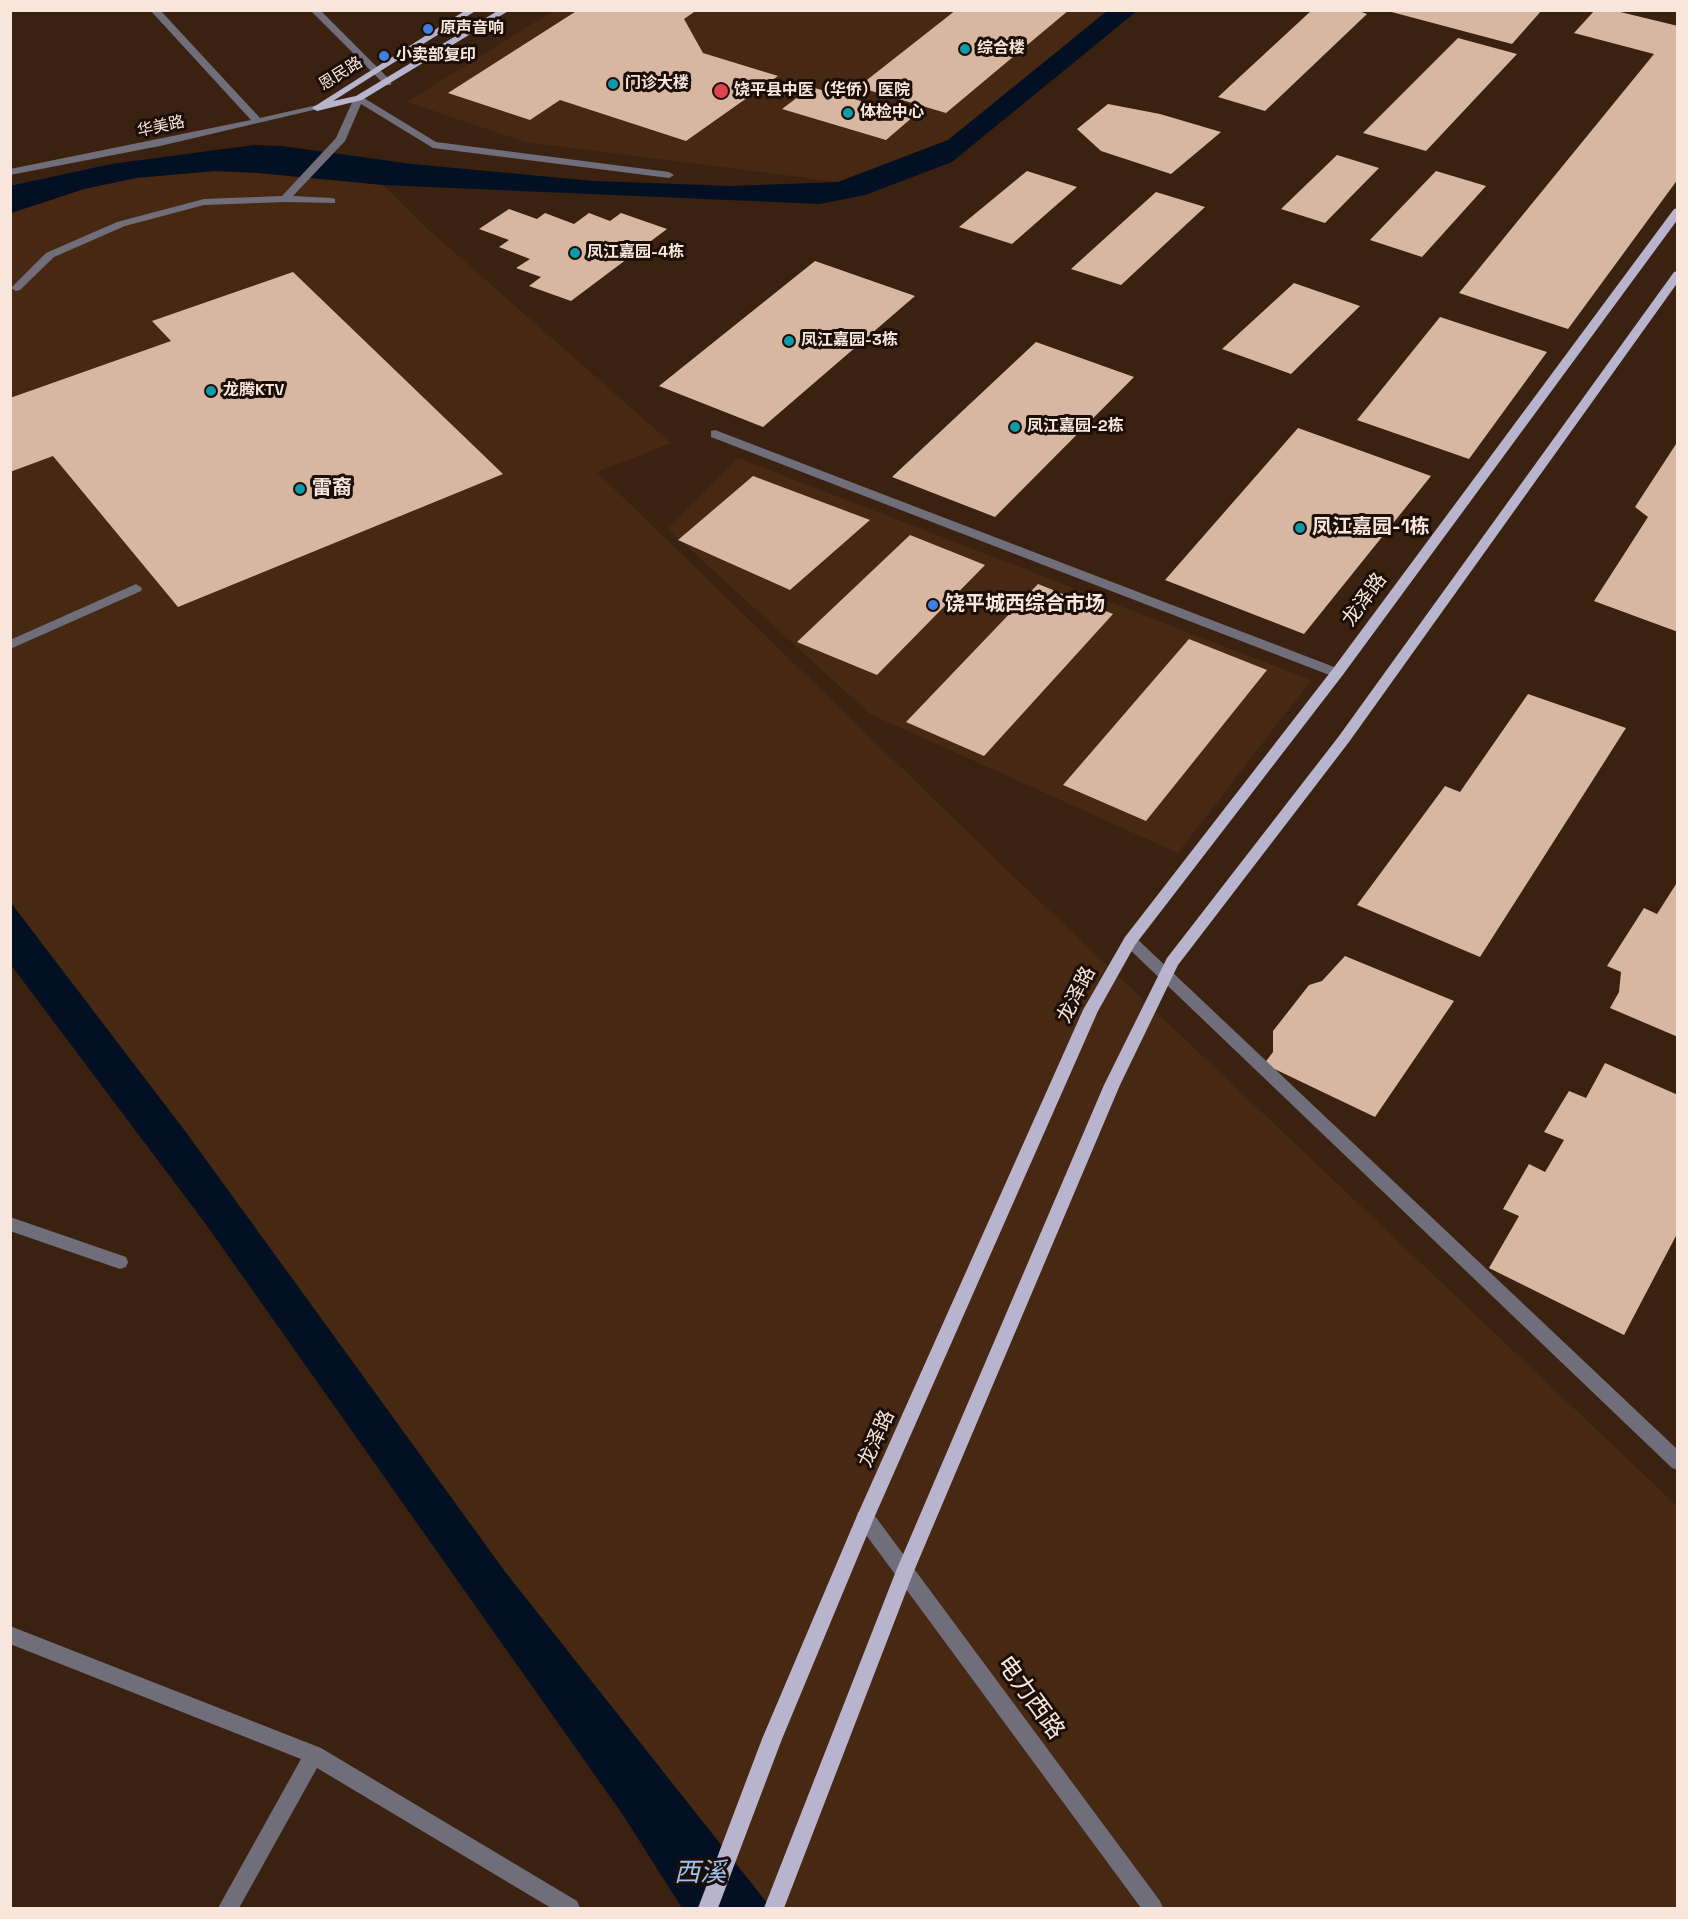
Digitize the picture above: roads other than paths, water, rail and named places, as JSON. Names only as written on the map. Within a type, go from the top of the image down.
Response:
[{"type":"main road","name":"恩民路","points":[[317,108],[473,10]]},
{"type":"main road","name":"恩民路","points":[[317,108],[359,99],[506,10]]},
{"type":"main road","name":"龙泽路","points":[[708,1908],[771,1739],[865,1518],[1091,1010],[1130,941],[1337,673],[1675,220]]},
{"type":"main road","points":[[774,1908],[905,1571],[1112,1085],[1172,962],[1344,739],[1677,274]]},
{"type":"street","points":[[154,10],[257,120]]},
{"type":"street","points":[[314,10],[388,83]]},
{"type":"street","points":[[285,199],[341,138],[359,99],[433,145],[669,175]]},
{"type":"street","name":"华美路","points":[[10,172],[160,143],[317,108]]},
{"type":"street","points":[[16,288],[50,255],[121,224],[204,202],[285,199],[331,201]]},
{"type":"street","points":[[715,434],[1337,673]]},
{"type":"street","points":[[10,645],[136,588]]},
{"type":"street","points":[[1130,941],[1677,1462]]},
{"type":"street","points":[[10,1224],[120,1262]]},
{"type":"street","name":"电力西路","points":[[865,1518],[1153,1908]]},
{"type":"street","points":[[10,1635],[314,1755],[570,1908]]},
{"type":"street","points":[[228,1908],[314,1755]]},
{"type":"water","points":[[1107,11],[1137,11],[952,162],[865,195],[820,204],[383,185],[215,171],[136,178],[84,189],[11,213],[10,186],[111,164],[254,145],[282,146],[412,164],[594,181],[731,186],[838,182],[948,140]]},
{"type":"water","name":"西溪","points":[[11,903],[185,1131],[506,1573],[771,1908],[682,1908],[623,1815],[205,1223],[11,965]]},
{"type":"place","name":"原声音响","points":[[428,29]]},
{"type":"place","name":"综合楼","points":[[965,49]]},
{"type":"place","name":"小卖部复印","points":[[384,56]]},
{"type":"place","name":"门诊大楼","points":[[613,84]]},
{"type":"place","name":"饶平县中医（华侨）医院","points":[[721,91]]},
{"type":"place","name":"体检中心","points":[[848,113]]},
{"type":"place","name":"凤江嘉园-4栋","points":[[575,253]]},
{"type":"place","name":"凤江嘉园-3栋","points":[[789,341]]},
{"type":"place","name":"龙腾KTV","points":[[211,391]]},
{"type":"place","name":"凤江嘉园-2栋","points":[[1015,427]]},
{"type":"place","name":"雷裔","points":[[300,489]]},
{"type":"place","name":"凤江嘉园-1栋","points":[[1300,528]]},
{"type":"place","name":"饶平城西综合市场","points":[[933,605]]}]
